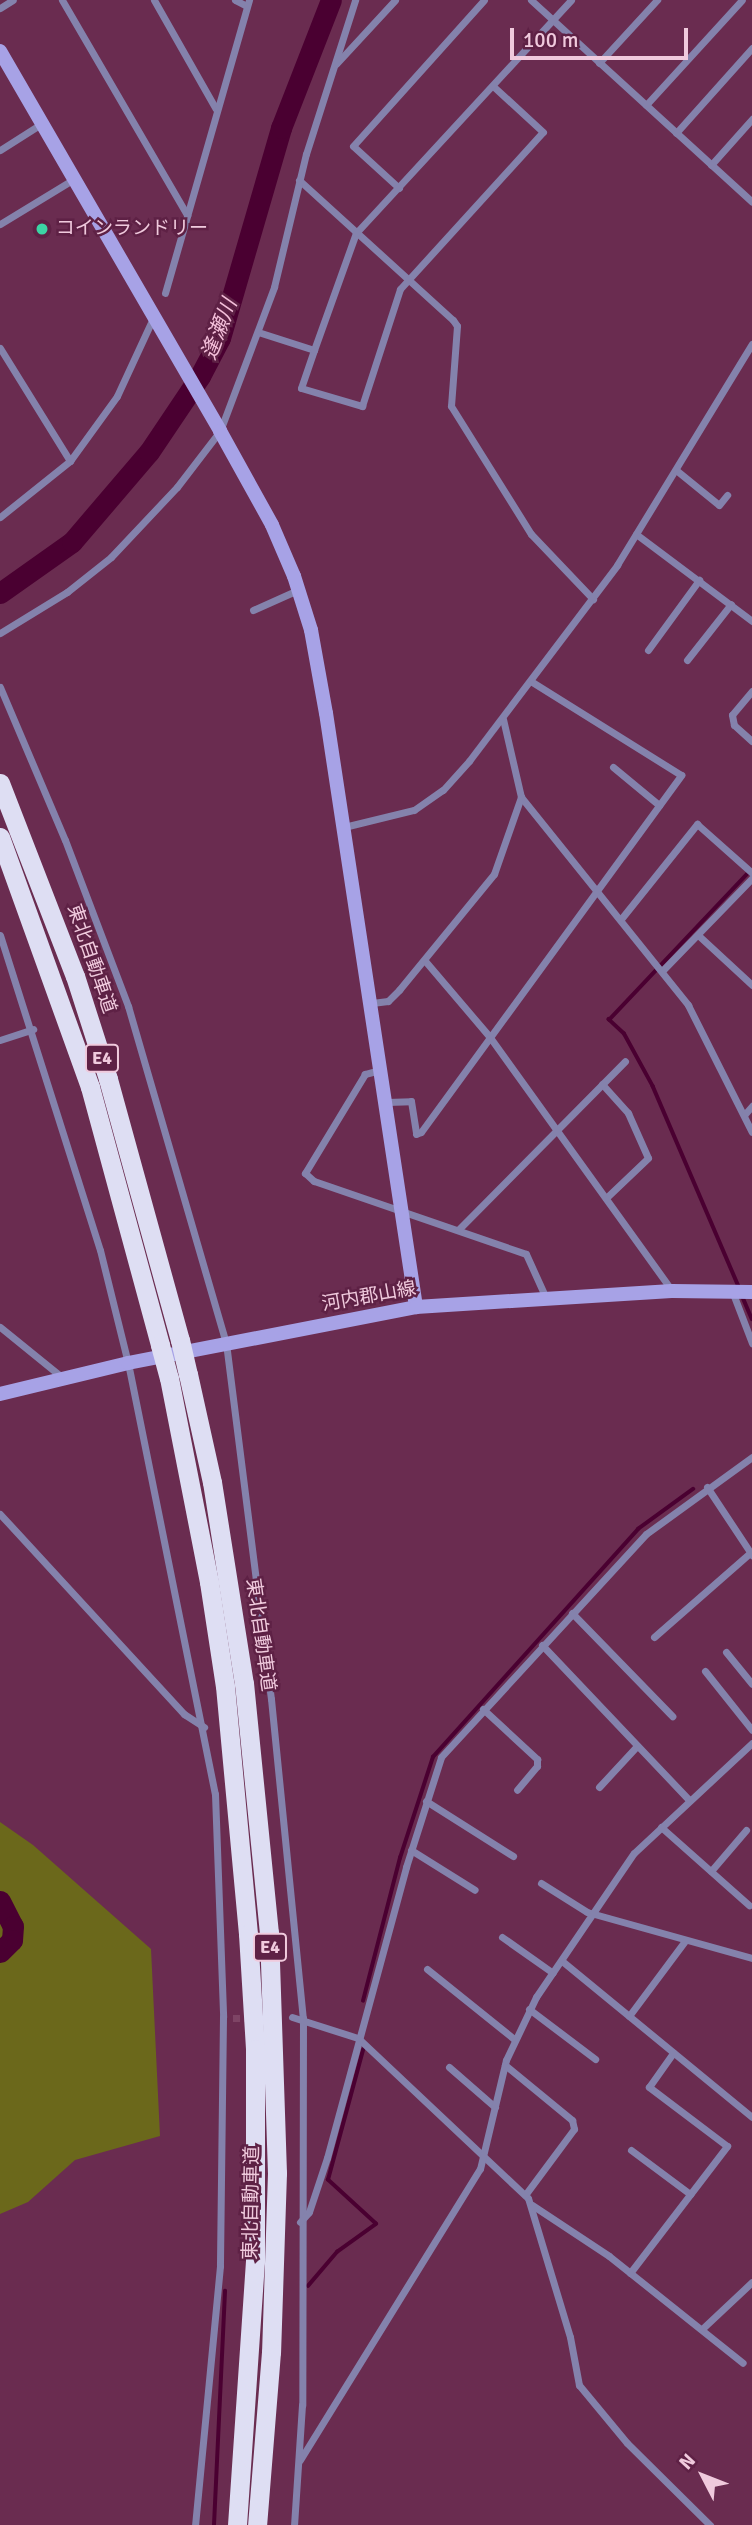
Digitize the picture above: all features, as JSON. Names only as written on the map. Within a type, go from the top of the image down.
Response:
[{"type":"highway","name":"東北自動車道","points":[[0,783],[75,976],[108,1079],[180,1340],[212,1482],[244,1683],[269,1932],[276,2174],[271,2351],[257,2525]]},
{"type":"highway","name":"東北自動車道","points":[[0,837],[90,1087],[169,1378],[221,1660],[248,1934],[255,2049],[255,2261],[237,2525]]},
{"type":"street","points":[[0,8],[13,0]]},
{"type":"street","points":[[62,0],[187,215]]},
{"type":"street","points":[[153,0],[216,109]]},
{"type":"street","points":[[164,293],[248,3],[235,0]]},
{"type":"street","points":[[0,634],[67,592],[111,557],[177,487],[218,427],[274,287],[299,180],[355,0]]},
{"type":"street","points":[[333,67],[395,0]]},
{"type":"street","points":[[399,188],[352,146],[484,0]]},
{"type":"street","points":[[531,0],[752,202]]},
{"type":"street","points":[[493,86],[543,132],[400,289],[362,406],[301,388],[356,233],[571,0]]},
{"type":"street","points":[[600,63],[657,0]]},
{"type":"street","points":[[646,105],[742,0]]},
{"type":"street","points":[[676,133],[752,48]]},
{"type":"street","points":[[0,51],[161,333],[218,427],[272,525],[298,590],[311,630],[372,1003],[416,1307]]},
{"type":"street","points":[[711,165],[752,119]]},
{"type":"street","points":[[0,150],[41,124]]},
{"type":"street","points":[[0,224],[74,179]]},
{"type":"street","points":[[299,180],[457,326],[451,406],[531,534],[593,599]]},
{"type":"street","points":[[0,517],[70,461],[117,396],[153,317]]},
{"type":"street","points":[[258,332],[314,350]]},
{"type":"street","points":[[0,348],[70,461]]},
{"type":"street","points":[[343,827],[414,810],[433,797],[503,719],[593,599],[750,349]]},
{"type":"street","points":[[676,470],[719,505],[727,495]]},
{"type":"street","points":[[636,534],[752,621]]},
{"type":"street","points":[[648,650],[699,580]]},
{"type":"street","points":[[253,610],[298,590]]},
{"type":"street","points":[[687,660],[731,604]]},
{"type":"street","points":[[387,1102],[411,1101],[416,1134],[421,1132],[681,775],[532,682]]},
{"type":"street","points":[[0,687],[65,840],[128,1006],[226,1343],[271,1699],[303,2018],[299,2461],[294,2525]]},
{"type":"street","points":[[752,691],[732,715],[734,725],[752,741]]},
{"type":"street","points":[[503,719],[521,797],[662,971],[700,1025],[752,1132]]},
{"type":"street","points":[[612,767],[659,805]]},
{"type":"street","points":[[372,1003],[388,1001],[426,962],[494,874],[521,797]]},
{"type":"street","points":[[621,919],[697,824],[752,876],[662,971]]},
{"type":"street","points":[[0,935],[33,1029],[100,1250],[128,1363],[204,1727],[215,1794],[223,2017],[220,2266],[195,2525]]},
{"type":"street","points":[[698,936],[752,985]]},
{"type":"street","points":[[426,962],[489,1036],[672,1291]]},
{"type":"street","points":[[0,1040],[33,1029]]},
{"type":"street","points":[[459,1229],[555,1128],[625,1061]]},
{"type":"street","points":[[380,1070],[365,1074],[305,1173],[314,1181],[526,1254],[546,1298]]},
{"type":"street","points":[[602,1084],[628,1113],[648,1158],[606,1198]]},
{"type":"street","points":[[745,1114],[752,1107]]},
{"type":"street","name":"河内郡山線","points":[[0,1394],[66,1381],[128,1363],[416,1307],[672,1291],[743,1292]]},
{"type":"street","points":[[743,1292],[752,1343]]},
{"type":"street","points":[[0,1328],[66,1381]]},
{"type":"street","points":[[300,2223],[309,2212],[327,2158],[411,1850],[442,1757],[483,1709],[646,1534],[707,1487],[752,1457]]},
{"type":"street","points":[[654,1637],[751,1554],[707,1487]]},
{"type":"street","points":[[0,1514],[184,1714],[204,1727]]},
{"type":"street","points":[[572,1613],[672,1716]]},
{"type":"street","points":[[542,1645],[689,1800]]},
{"type":"street","points":[[726,1652],[752,1684]]},
{"type":"street","points":[[705,1671],[752,1730]]},
{"type":"street","points":[[483,1709],[537,1759],[537,1766],[516,1790]]},
{"type":"street","points":[[299,2461],[480,2169],[505,2065],[529,2009],[593,1914],[615,1876],[661,1827],[752,1743]]},
{"type":"street","points":[[598,1787],[637,1746]]},
{"type":"street","points":[[426,1801],[513,1856]]},
{"type":"street","points":[[661,1827],[749,1905]]},
{"type":"street","points":[[711,1871],[746,1830]]},
{"type":"street","points":[[411,1850],[475,1890]]},
{"type":"street","points":[[541,1883],[593,1914],[752,1958]]},
{"type":"street","points":[[502,1937],[553,1973]]},
{"type":"street","points":[[629,2016],[685,1941]]},
{"type":"street","points":[[562,1961],[752,2118]]},
{"type":"street","points":[[428,1969],[514,2039]]},
{"type":"street","points":[[529,2009],[595,2059]]},
{"type":"street","points":[[223,2017],[233,2018]]},
{"type":"street","points":[[292,2017],[303,2018],[358,2038],[482,2159],[526,2195],[532,2205],[579,2385],[627,2443],[710,2525]]},
{"type":"street","points":[[630,2273],[727,2146],[649,2087],[673,2053]]},
{"type":"street","points":[[505,2065],[572,2120],[574,2129],[526,2195]]},
{"type":"street","points":[[449,2067],[495,2107]]},
{"type":"street","points":[[631,2150],[690,2194]]},
{"type":"street","points":[[532,2205],[630,2273],[703,2329],[743,2364]]},
{"type":"street","points":[[703,2329],[752,2283]]},
{"type":"shaded area","points":[[0,1822],[33,1845],[151,1949],[160,2136],[75,2160],[28,2202],[0,2214]]},
{"type":"waterway","name":"逢瀬川","points":[[0,593],[72,542],[149,452],[200,376],[220,338],[281,128],[331,0]]},
{"type":"waterway","points":[[739,1288],[653,1087],[624,1034],[609,1020],[749,872]]},
{"type":"waterway","points":[[742,1295],[752,1319]]},
{"type":"waterway","points":[[363,2001],[400,1858],[433,1757],[638,1529],[693,1489]]},
{"type":"waterway","name":"逢瀬川","points":[[0,1901],[13,1926],[12,1940],[0,1952]]},
{"type":"waterway","points":[[308,2286],[337,2252],[376,2224],[328,2180],[363,2050]]},
{"type":"waterway","points":[[214,2525],[225,2291]]},
{"type":"tunnel","points":[[233,2018],[253,2018]]},
{"type":"place","name":"コインランドリー","points":[[42,229]]}]
